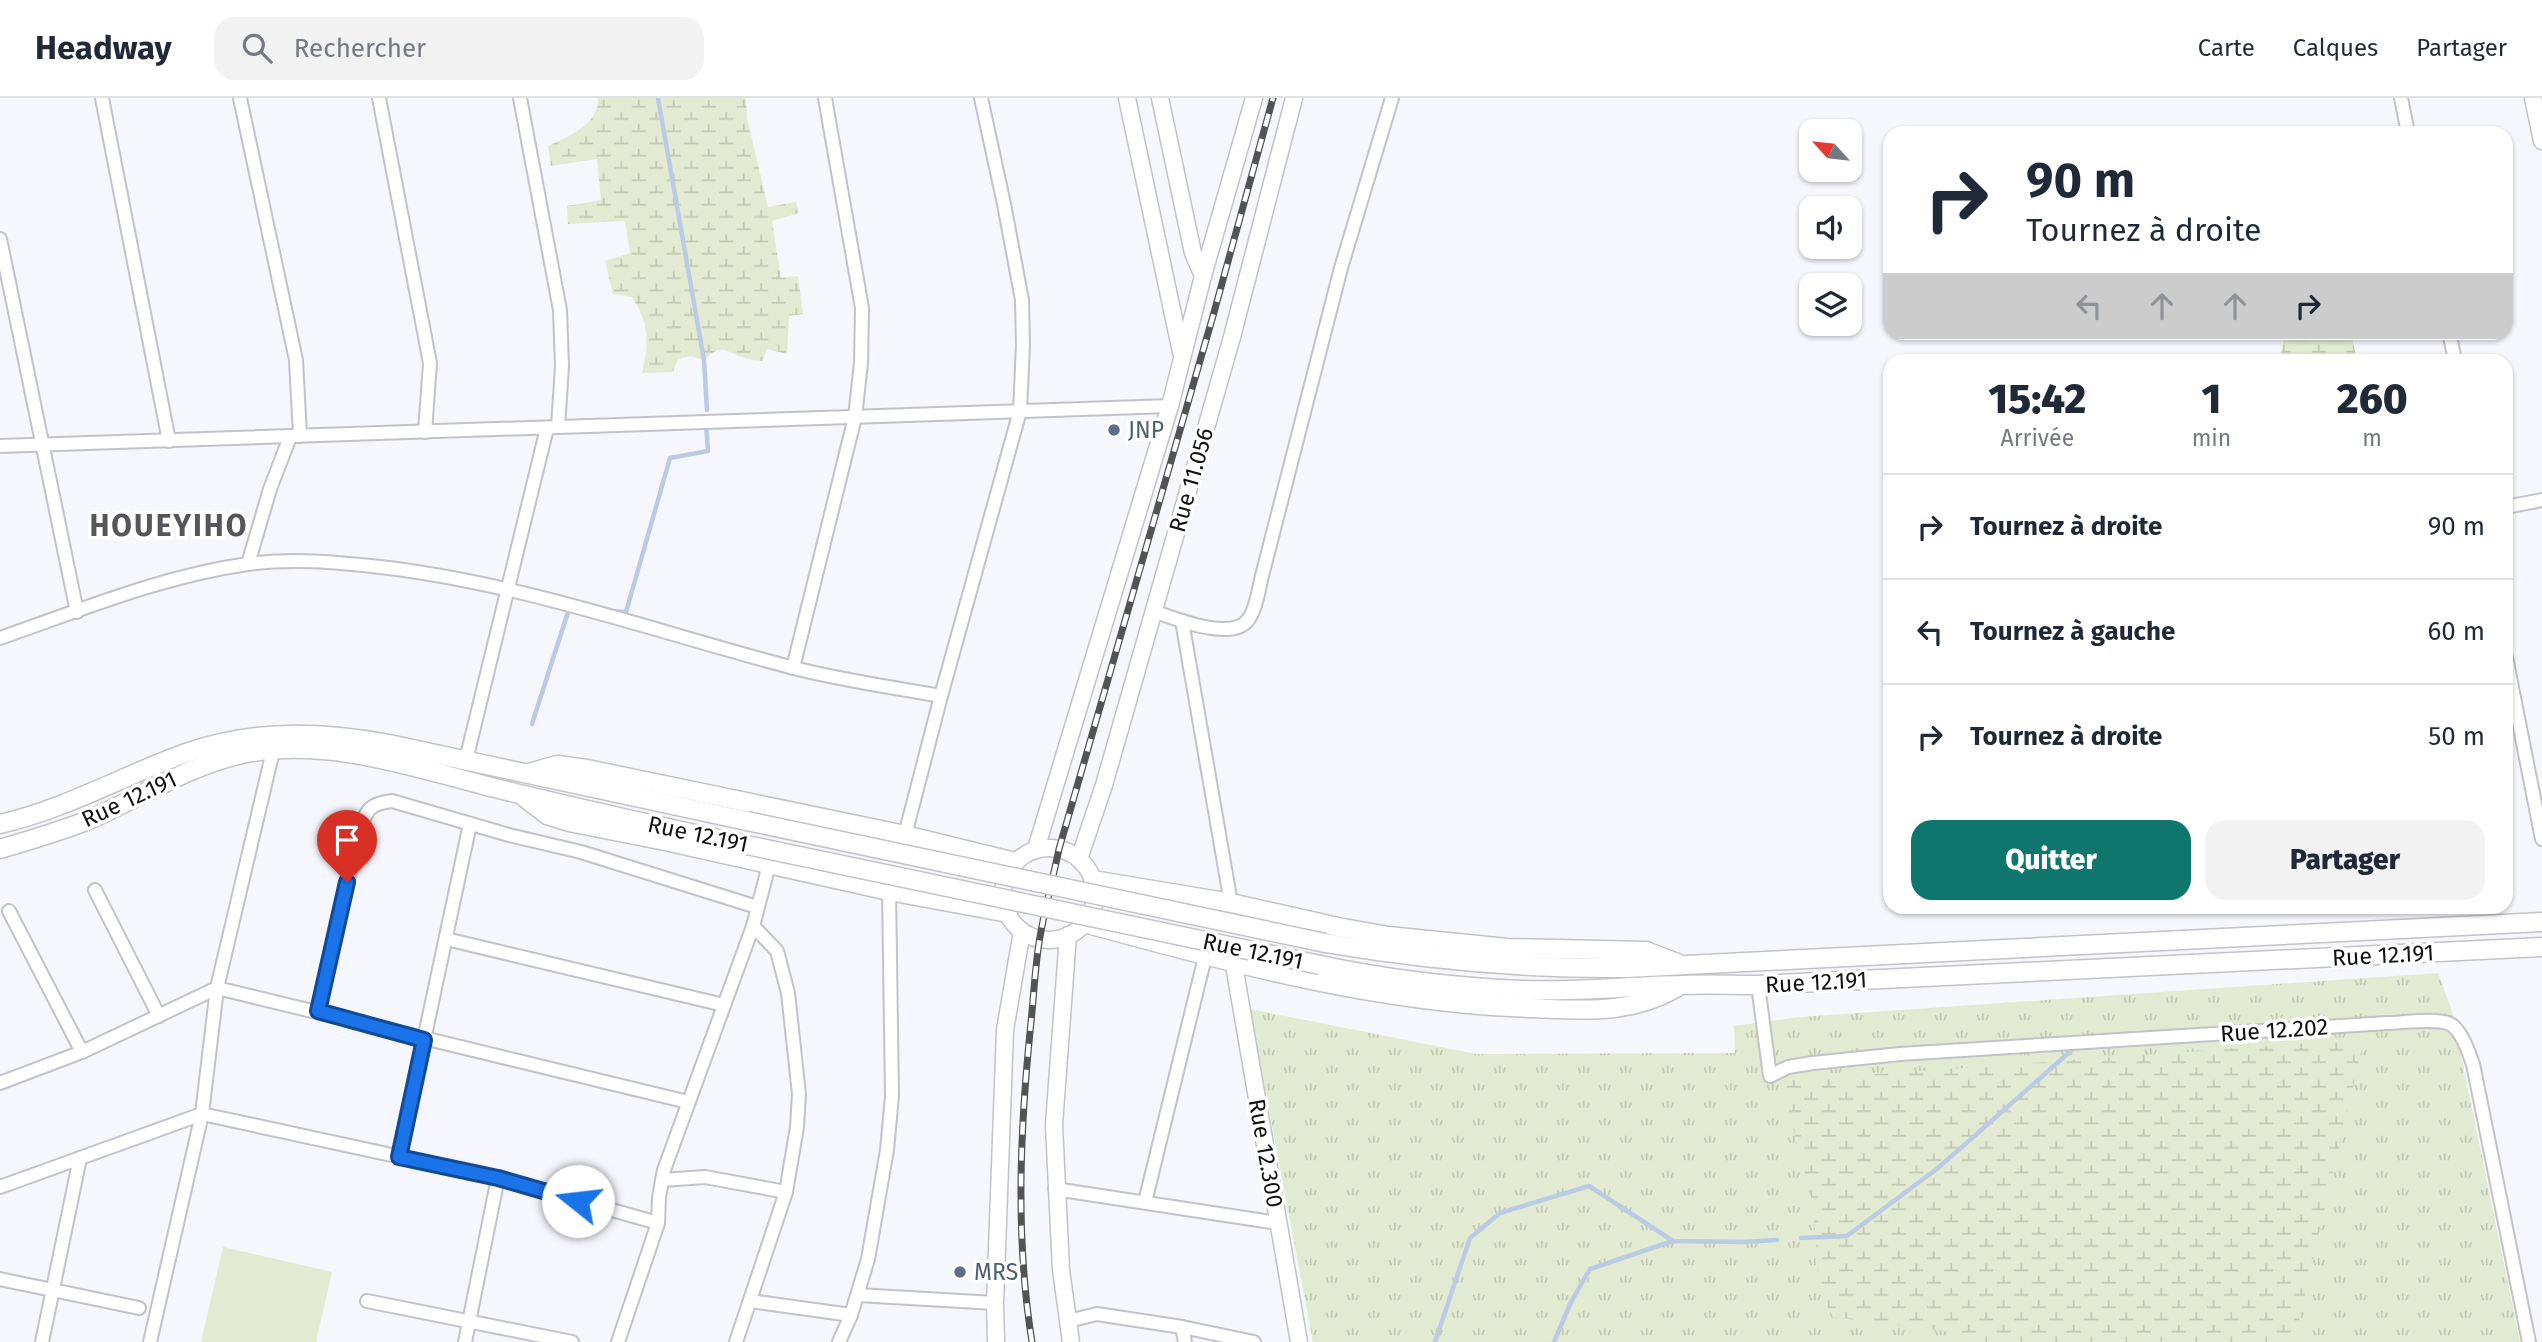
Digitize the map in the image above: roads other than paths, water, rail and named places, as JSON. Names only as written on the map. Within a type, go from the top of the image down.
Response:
[{"type":"main road","points":[[1127,98],[1181,356]]},
{"type":"main road","points":[[1160,98],[1193,253],[1203,276]]},
{"type":"main road","points":[[1037,849],[1170,406],[1181,356],[1254,98]]},
{"type":"main road","name":"Rue 11.056","points":[[1079,859],[1104,785],[1232,337],[1294,98]]},
{"type":"main road","points":[[2533,98],[2542,141]]},
{"type":"main road","name":"Rue 12.191","points":[[0,824],[58,805],[192,751],[262,736],[291,733],[340,735],[466,760],[1325,943],[1397,954],[1535,968],[1626,968],[2542,922]]},
{"type":"main road","name":"Rue 12.191","points":[[0,849],[88,820],[194,768],[247,753],[327,750],[388,761],[519,794],[742,844],[1320,965],[1391,978],[1523,990],[1758,985],[2542,947]]},
{"type":"main road","points":[[526,774],[556,765],[587,768],[905,835],[1015,862]]},
{"type":"main road","points":[[519,794],[547,815],[569,822],[890,891],[1007,913]]},
{"type":"main road","points":[[1037,849],[1059,849],[1079,859],[1093,880],[1094,902],[1084,923],[1068,935],[1047,940],[1022,931],[1007,913],[1004,903],[1006,876],[1015,862],[1037,849]]},
{"type":"main road","points":[[1093,880],[1231,903],[1388,936],[1507,948],[1646,951],[1680,964]]},
{"type":"main road","points":[[1084,923],[1205,957],[1346,988],[1490,1007],[1614,1009],[1647,1003],[1682,985]]},
{"type":"main road","points":[[996,1342],[995,1303],[1005,1030],[1022,931]]},
{"type":"main road","points":[[1068,935],[1054,1125],[1061,1270],[1071,1342]]},
{"type":"main road","name":"Rue 12.300","points":[[1234,964],[1298,1342]]},
{"type":"street","points":[[102,98],[169,441]]},
{"type":"street","points":[[240,98],[296,360],[295,436],[270,489],[248,564]]},
{"type":"street","points":[[379,98],[430,363],[425,432]]},
{"type":"street","points":[[466,760],[508,588],[552,427],[562,366],[560,310],[520,98]]},
{"type":"street","points":[[793,668],[855,417],[861,363],[862,308],[825,98]]},
{"type":"street","points":[[905,835],[940,696],[1020,411],[1022,300],[981,98]]},
{"type":"street","points":[[1153,611],[1201,627],[1227,628],[1247,621],[1341,268],[1392,98]]},
{"type":"street","points":[[2405,99],[2407,126]]},
{"type":"street","points":[[0,239],[77,612]]},
{"type":"street","points":[[0,446],[1170,406]]},
{"type":"street","points":[[2513,506],[2542,500]]},
{"type":"street","points":[[0,638],[144,588],[195,574],[248,564],[299,560],[413,571],[508,588],[793,668],[940,696]]},
{"type":"street","points":[[1182,621],[1231,903]]},
{"type":"street","points":[[2513,692],[2542,839]]},
{"type":"street","points":[[150,1342],[202,1114],[217,988],[273,751]]},
{"type":"street","points":[[318,1011],[359,831],[366,811],[376,803],[392,801],[581,852],[757,906]]},
{"type":"street","points":[[399,1157],[470,824]]},
{"type":"street","points":[[618,1342],[659,1223],[662,1180],[753,926],[769,865]]},
{"type":"street","points":[[95,890],[159,1016]]},
{"type":"street","points":[[839,1342],[858,1295],[868,1259],[887,1150],[892,1096],[890,891]]},
{"type":"street","points":[[9,911],[82,1052]]},
{"type":"street","points":[[736,1342],[786,1192],[797,1127],[799,1094],[788,993],[777,951],[753,926]]},
{"type":"street","points":[[446,939],[724,1005]]},
{"type":"street","points":[[1145,1202],[1205,957]]},
{"type":"street","name":"Rue 12.202","points":[[1758,985],[1770,1076],[1788,1067],[1900,1054],[2387,1023],[2437,1021],[2451,1024],[2461,1037],[2473,1063],[2529,1342]]},
{"type":"street","points":[[0,1083],[82,1052],[217,988],[688,1102]]},
{"type":"street","points":[[0,1186],[202,1114],[498,1178],[659,1223]]},
{"type":"street","points":[[42,1342],[80,1158]]},
{"type":"street","points":[[662,1180],[705,1177],[786,1192]]},
{"type":"street","points":[[466,1342],[498,1178]]},
{"type":"street","points":[[1055,1189],[1278,1223]]},
{"type":"street","points":[[0,1279],[139,1308]]},
{"type":"street","points":[[858,1295],[995,1303]]},
{"type":"street","points":[[367,1301],[572,1342]]},
{"type":"street","points":[[750,1301],[851,1315]]},
{"type":"street","points":[[1068,1321],[1097,1314],[1182,1326],[1254,1342]]},
{"type":"street","points":[[1182,1326],[1185,1342]]},
{"type":"waterway","points":[[658,98],[704,360],[707,410]]},
{"type":"waterway","points":[[609,611],[626,612],[670,458],[708,451],[706,425]]},
{"type":"waterway","points":[[532,724],[569,609]]},
{"type":"waterway","points":[[1801,1238],[1847,1236],[1938,1168],[2073,1049]]},
{"type":"waterway","points":[[1435,1342],[1470,1238],[1500,1213],[1589,1186],[1673,1241],[1777,1240]]},
{"type":"waterway","points":[[1554,1342],[1571,1302],[1590,1269],[1673,1241]]},
{"type":"railway","points":[[1032,1342],[1023,1262],[1021,1182],[1027,1062],[1042,926],[1059,849],[1273,98]]},
{"type":"place","name":"JNP","points":[[1114,430]]},
{"type":"place","name":"MRS","points":[[960,1272]]},
{"type":"district","name":"HOUEYIHO","points":[[169,526]]}]
